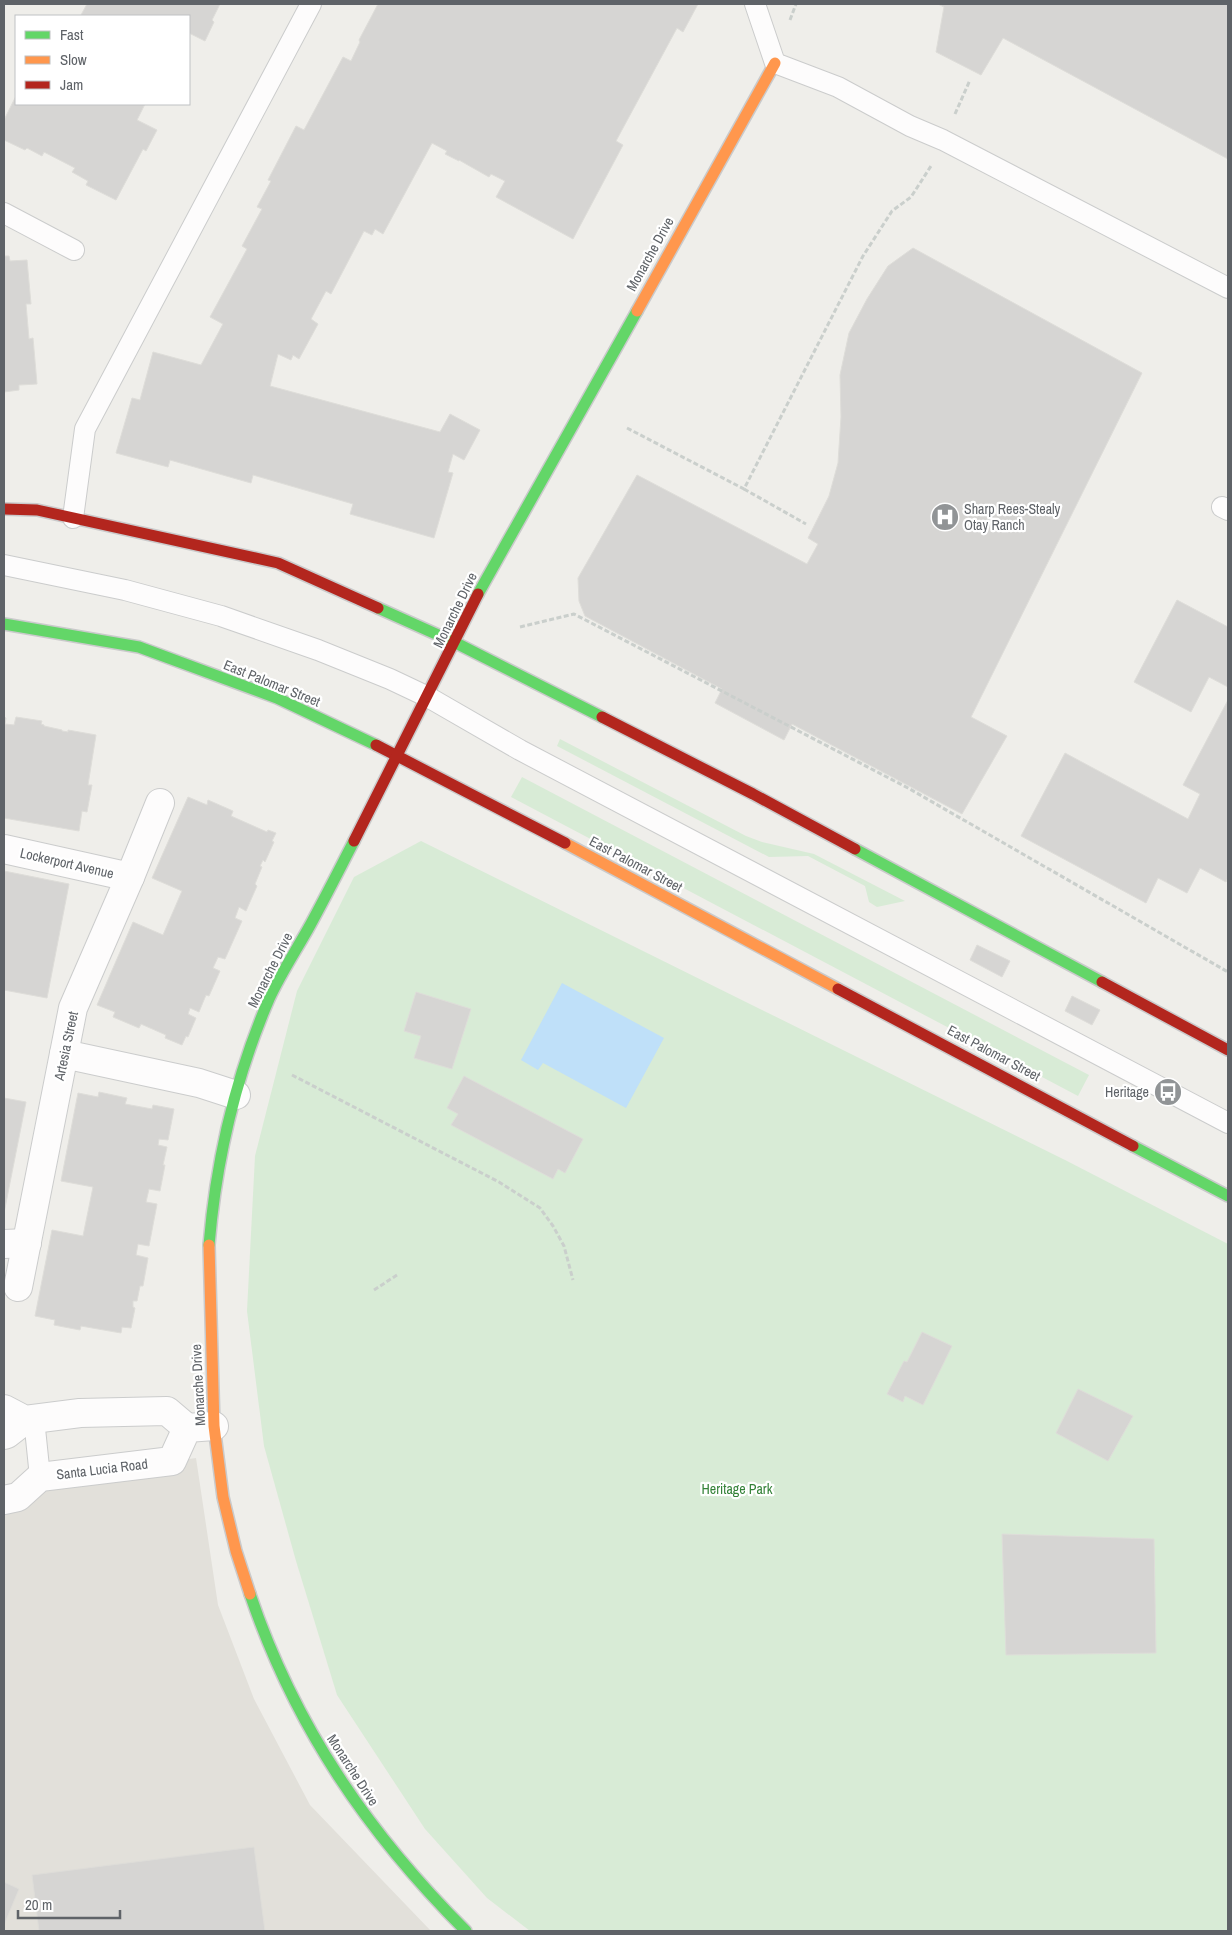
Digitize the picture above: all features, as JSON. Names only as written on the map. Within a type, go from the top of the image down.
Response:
[{"type":"main road","name":"Monarche Drive","points":[[466,1931],[426,1892],[366,1818],[299,1712],[276,1664],[257,1614],[236,1552],[223,1497],[214,1426],[208,1254],[212,1207],[222,1153],[236,1095],[251,1046],[270,997],[312,922],[456,642],[480,591],[775,63]]},
{"type":"main road","points":[[4,509],[37,510],[278,563],[456,642],[753,794],[1228,1050]]},
{"type":"main road","name":"East Palomar Street","points":[[4,624],[138,647],[277,698],[398,755],[1228,1196]]},
{"type":"street","name":"Artesia Street","points":[[18,1287],[15,1243],[64,1054],[73,1008],[160,803]]},
{"type":"street","name":"Lockerport Avenue","points":[[4,849],[130,877]]},
{"type":"street","points":[[64,1054],[199,1082],[236,1095]]},
{"type":"street","points":[[17,1421],[80,1413],[167,1411],[187,1428],[214,1426]]},
{"type":"street","name":"Santa Lucia Road","points":[[4,1500],[18,1497],[40,1477],[172,1461],[187,1428]]},
{"type":"lane","points":[[73,518],[85,429],[311,4]]},
{"type":"lane","points":[[755,4],[775,63],[838,87],[910,126],[943,140],[1228,288]]},
{"type":"lane","points":[[4,213],[74,250]]},
{"type":"lane","points":[[4,565],[125,590],[222,616],[318,650],[390,679],[428,697],[520,750],[1228,1123]]},
{"type":"lane","points":[[17,1421],[40,1477]]},
{"type":"path","points":[[952,120],[970,80]]},
{"type":"path","points":[[744,489],[863,256],[892,211],[911,197],[933,163]]},
{"type":"path","points":[[626,428],[744,489],[806,524]]},
{"type":"path","points":[[520,627],[574,614],[908,788],[1228,972]]},
{"type":"path","points":[[292,1075],[499,1182],[540,1208],[564,1246],[573,1280]]},
{"type":"path","points":[[374,1290],[397,1275]]},
{"type":"shaded area","points":[[196,1458],[218,1605],[254,1699],[310,1805],[431,1931],[4,1931],[4,1485]]},
{"type":"green space","points":[[560,739],[746,836],[762,842],[814,854],[905,901],[877,907],[869,902],[865,886],[808,856],[769,857],[557,746]]},
{"type":"green space","points":[[522,777],[1089,1075],[1078,1096],[511,797]]},
{"type":"green space","name":"Heritage Park","points":[[421,841],[1067,1161],[1228,1244],[1228,1931],[530,1931],[487,1898],[425,1829],[337,1695],[296,1561],[264,1446],[247,1311],[255,1156],[297,991],[354,877]]},
{"type":"water","points":[[562,983],[664,1038],[626,1108],[543,1063],[538,1070],[521,1060]]},
{"type":"building","points":[[87,4],[220,4],[205,41],[190,34],[190,15],[81,15]]},
{"type":"building","points":[[378,4],[698,4],[683,32],[677,28],[616,141],[623,145],[573,239],[496,197],[505,181],[491,174],[489,177],[445,154],[447,151],[432,143],[383,234],[375,229],[372,235],[364,231],[331,294],[326,291],[311,319],[318,324],[299,359],[293,355],[291,360],[278,354],[270,386],[440,432],[450,414],[480,430],[464,460],[453,454],[448,472],[453,473],[434,538],[350,514],[353,504],[253,475],[251,483],[170,460],[168,467],[116,453],[132,398],[140,400],[153,352],[201,365],[223,324],[210,317],[247,249],[242,246],[262,209],[257,207],[271,181],[268,180],[296,126],[304,130],[343,57],[351,61],[360,42],[359,40]]},
{"type":"building","points":[[938,4],[1228,4],[1228,159],[1003,38],[981,75],[936,52],[944,7]]},
{"type":"building","points":[[15,98],[15,105],[144,105],[137,120],[157,130],[146,151],[143,149],[116,200],[86,185],[88,181],[72,172],[75,168],[44,152],[42,156],[27,148],[25,150],[4,140],[4,120]]},
{"type":"building","name":"Sharp Rees-Stealy Otay Ranch","points":[[913,248],[1142,373],[971,717],[1007,736],[962,814],[792,724],[784,740],[715,703],[722,689],[585,616],[579,601],[578,578],[637,475],[807,564],[818,544],[808,538],[829,496],[838,463],[841,417],[840,375],[849,333],[867,299],[888,266]]},
{"type":"building","points":[[4,256],[9,256],[10,261],[27,260],[31,304],[26,304],[29,339],[33,338],[37,384],[19,385],[19,390],[4,392]]},
{"type":"building","points":[[1177,600],[1228,627],[1228,687],[1209,677],[1191,712],[1134,682]]},
{"type":"building","points":[[1228,700],[1228,877],[1226,882],[1200,868],[1187,893],[1158,878],[1146,903],[1021,836],[1065,753],[1188,819],[1200,794],[1183,785]]},
{"type":"building","points":[[4,717],[6,718],[5,724],[14,725],[16,717],[42,721],[41,724],[44,726],[62,731],[68,732],[68,730],[96,735],[88,785],[92,785],[87,812],[82,811],[79,831],[4,818]]},
{"type":"building","points":[[188,797],[207,805],[208,800],[233,811],[231,816],[267,832],[268,830],[276,833],[265,862],[263,860],[260,866],[262,867],[255,884],[257,886],[246,911],[239,907],[235,918],[242,921],[225,959],[218,957],[213,968],[220,971],[209,996],[206,995],[199,1012],[190,1008],[188,1014],[196,1018],[188,1037],[186,1036],[182,1045],[165,1038],[166,1035],[141,1024],[139,1028],[113,1017],[115,1012],[97,1005],[133,922],[163,935],[182,891],[152,878]]},
{"type":"building","points":[[4,871],[69,884],[47,998],[4,990]]},
{"type":"building","points":[[977,945],[1010,961],[1002,977],[970,960]]},
{"type":"building","points":[[416,992],[471,1009],[452,1069],[414,1058],[421,1036],[404,1031]]},
{"type":"building","points":[[1072,996],[1100,1010],[1092,1025],[1065,1011]]},
{"type":"building","points":[[464,1076],[583,1139],[565,1173],[558,1169],[553,1179],[451,1125],[458,1114],[447,1108]]},
{"type":"building","points":[[99,1092],[127,1098],[125,1104],[152,1109],[153,1105],[174,1109],[168,1140],[159,1139],[158,1145],[167,1147],[160,1191],[149,1189],[146,1202],[157,1204],[149,1246],[138,1244],[136,1255],[148,1258],[143,1286],[140,1286],[137,1301],[133,1301],[133,1307],[135,1308],[131,1328],[122,1327],[121,1333],[81,1326],[80,1330],[54,1325],[55,1320],[35,1316],[52,1230],[83,1236],[93,1187],[61,1181],[78,1093],[98,1097]]},
{"type":"building","points":[[4,1098],[26,1102],[4,1213]]},
{"type":"building","points":[[922,1332],[952,1346],[923,1405],[905,1396],[903,1402],[887,1394],[904,1361],[907,1362]]},
{"type":"building","points":[[1078,1389],[1133,1416],[1108,1461],[1056,1433]]},
{"type":"building","points":[[1002,1534],[1154,1539],[1156,1653],[1006,1655]]},
{"type":"building","points":[[254,1847],[265,1931],[39,1931],[32,1875]]},
{"type":"building","points":[[4,1882],[19,1889],[4,1925]]},
{"type":"traffic: fast","points":[[478,594],[637,311]]},
{"type":"traffic: fast","points":[[378,608],[456,643],[602,717]]},
{"type":"traffic: fast","points":[[4,624],[139,647],[277,698],[376,745]]},
{"type":"traffic: fast","points":[[209,1245],[212,1213],[229,1119],[257,1028],[273,990],[314,918],[354,841]]},
{"type":"traffic: fast","points":[[855,849],[1102,982]]},
{"type":"traffic: fast","points":[[1133,1146],[1228,1196]]},
{"type":"traffic: fast","points":[[250,1594],[268,1643],[289,1689],[312,1733],[338,1776],[397,1856],[466,1931]]},
{"type":"traffic: slow","points":[[637,311],[775,63]]},
{"type":"traffic: slow","points":[[565,843],[838,989]]},
{"type":"traffic: slow","points":[[209,1245],[214,1426],[223,1497],[236,1551],[250,1594]]},
{"type":"traffic: jam","points":[[4,509],[37,510],[278,563],[378,608]]},
{"type":"traffic: jam","points":[[354,841],[478,594]]},
{"type":"traffic: jam","points":[[602,717],[753,794],[855,849]]},
{"type":"traffic: jam","points":[[376,745],[565,843]]},
{"type":"traffic: jam","points":[[1102,982],[1228,1050]]},
{"type":"traffic: jam","points":[[838,989],[1133,1146]]},
{"type":"place","name":"Sharp Rees-Stealy Otay Ranch","points":[[945,517]]},
{"type":"place","name":"Heritage","points":[[1168,1092]]}]
